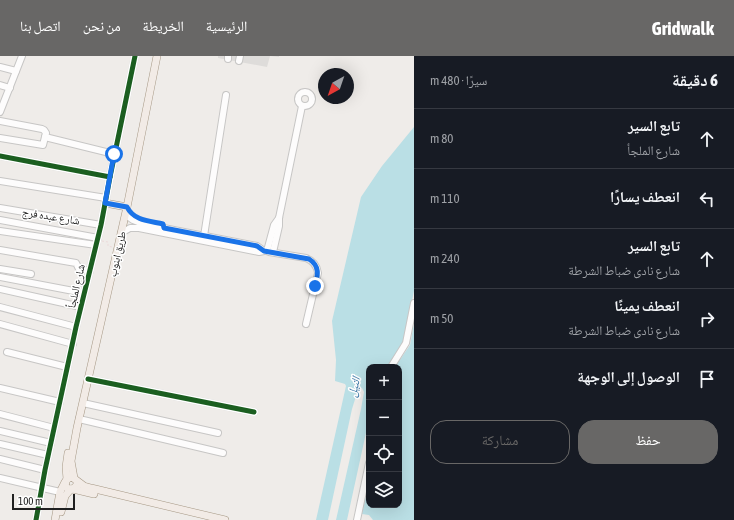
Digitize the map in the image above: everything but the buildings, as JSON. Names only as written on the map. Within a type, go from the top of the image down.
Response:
[{"type":"main road","name":"طريق ابنوب","points":[[71,480],[71,461],[76,428],[122,233],[157,56]]},
{"type":"main road","points":[[106,202],[120,206],[126,211]]},
{"type":"main road","points":[[59,520],[64,498],[77,485],[71,480]]},
{"type":"main road","points":[[55,520],[60,492],[71,480]]},
{"type":"main road","points":[[71,480],[89,488],[225,520]]},
{"type":"main road","points":[[72,489],[205,520]]},
{"type":"street","points":[[0,112],[22,56]]},
{"type":"street","name":"شارع الملجأ","points":[[36,520],[48,455],[76,328],[98,241],[114,154],[135,56]]},
{"type":"street","points":[[0,67],[16,71]]},
{"type":"street","points":[[0,85],[10,88]]},
{"type":"street","points":[[204,236],[226,95]]},
{"type":"street","points":[[268,251],[279,226],[278,218],[302,106]]},
{"type":"street","points":[[0,121],[44,130],[46,133],[43,146],[0,138]]},
{"type":"street","points":[[45,137],[114,154]]},
{"type":"street","points":[[0,156],[110,177]]},
{"type":"street","points":[[0,181],[106,202]]},
{"type":"street","name":"شارع عبده فرج","points":[[0,208],[101,225]]},
{"type":"street","points":[[126,211],[137,222],[152,228],[259,252],[268,251]]},
{"type":"street","points":[[126,211],[136,217],[163,224],[164,228]]},
{"type":"street","points":[[0,220],[98,241]]},
{"type":"street","points":[[122,233],[136,227],[164,228],[257,246],[268,251],[309,259],[314,263],[318,273],[306,324]]},
{"type":"street","points":[[0,232],[98,241]]},
{"type":"street","points":[[0,250],[76,263],[79,269],[90,271]]},
{"type":"street","points":[[0,269],[31,274]]},
{"type":"street","points":[[0,277],[84,293]]},
{"type":"street","points":[[0,289],[81,307]]},
{"type":"street","points":[[393,364],[406,343],[414,303]]},
{"type":"street","points":[[0,307],[76,328]]},
{"type":"street","points":[[0,324],[73,344]]},
{"type":"street","points":[[7,352],[68,367]]},
{"type":"street","points":[[88,379],[254,412]]},
{"type":"street","points":[[0,388],[60,402]]},
{"type":"street","points":[[83,403],[218,433]]},
{"type":"street","points":[[0,414],[54,428]]},
{"type":"street","points":[[79,419],[223,453]]},
{"type":"street","points":[[0,431],[51,443]]},
{"type":"street","points":[[0,444],[48,455]]},
{"type":"street","points":[[0,459],[45,470]]},
{"type":"street","points":[[356,520],[367,472]]},
{"type":"street","points":[[0,478],[60,492]]},
{"type":"path","points":[[98,241],[108,242],[108,246],[118,248]]},
{"type":"shaded area","points":[[218,56],[270,56],[267,67],[218,58]]},
{"type":"water","name":"النيل","points":[[414,127],[414,291],[404,340],[390,364],[366,364],[366,433],[347,520],[336,520],[361,409],[364,392],[362,388],[357,393],[352,409],[328,520],[316,520],[346,386],[345,384],[335,381],[336,360],[332,321],[361,197],[382,166]]},
{"type":"water","points":[[414,324],[414,520],[373,520],[369,515],[362,514],[366,495],[366,508],[402,508],[402,364],[397,364],[410,345]]},
{"type":"cycle path","points":[[36,520],[45,470],[76,327],[101,225],[135,56]]},
{"type":"cycle path","points":[[0,156],[110,177]]},
{"type":"cycle path","points":[[88,379],[254,412]]},
{"type":"route","points":[[114,154],[105,203],[127,207],[136,217],[163,224],[164,228],[257,246],[262,248],[264,251],[309,259],[314,263],[318,271],[315,286]]}]
